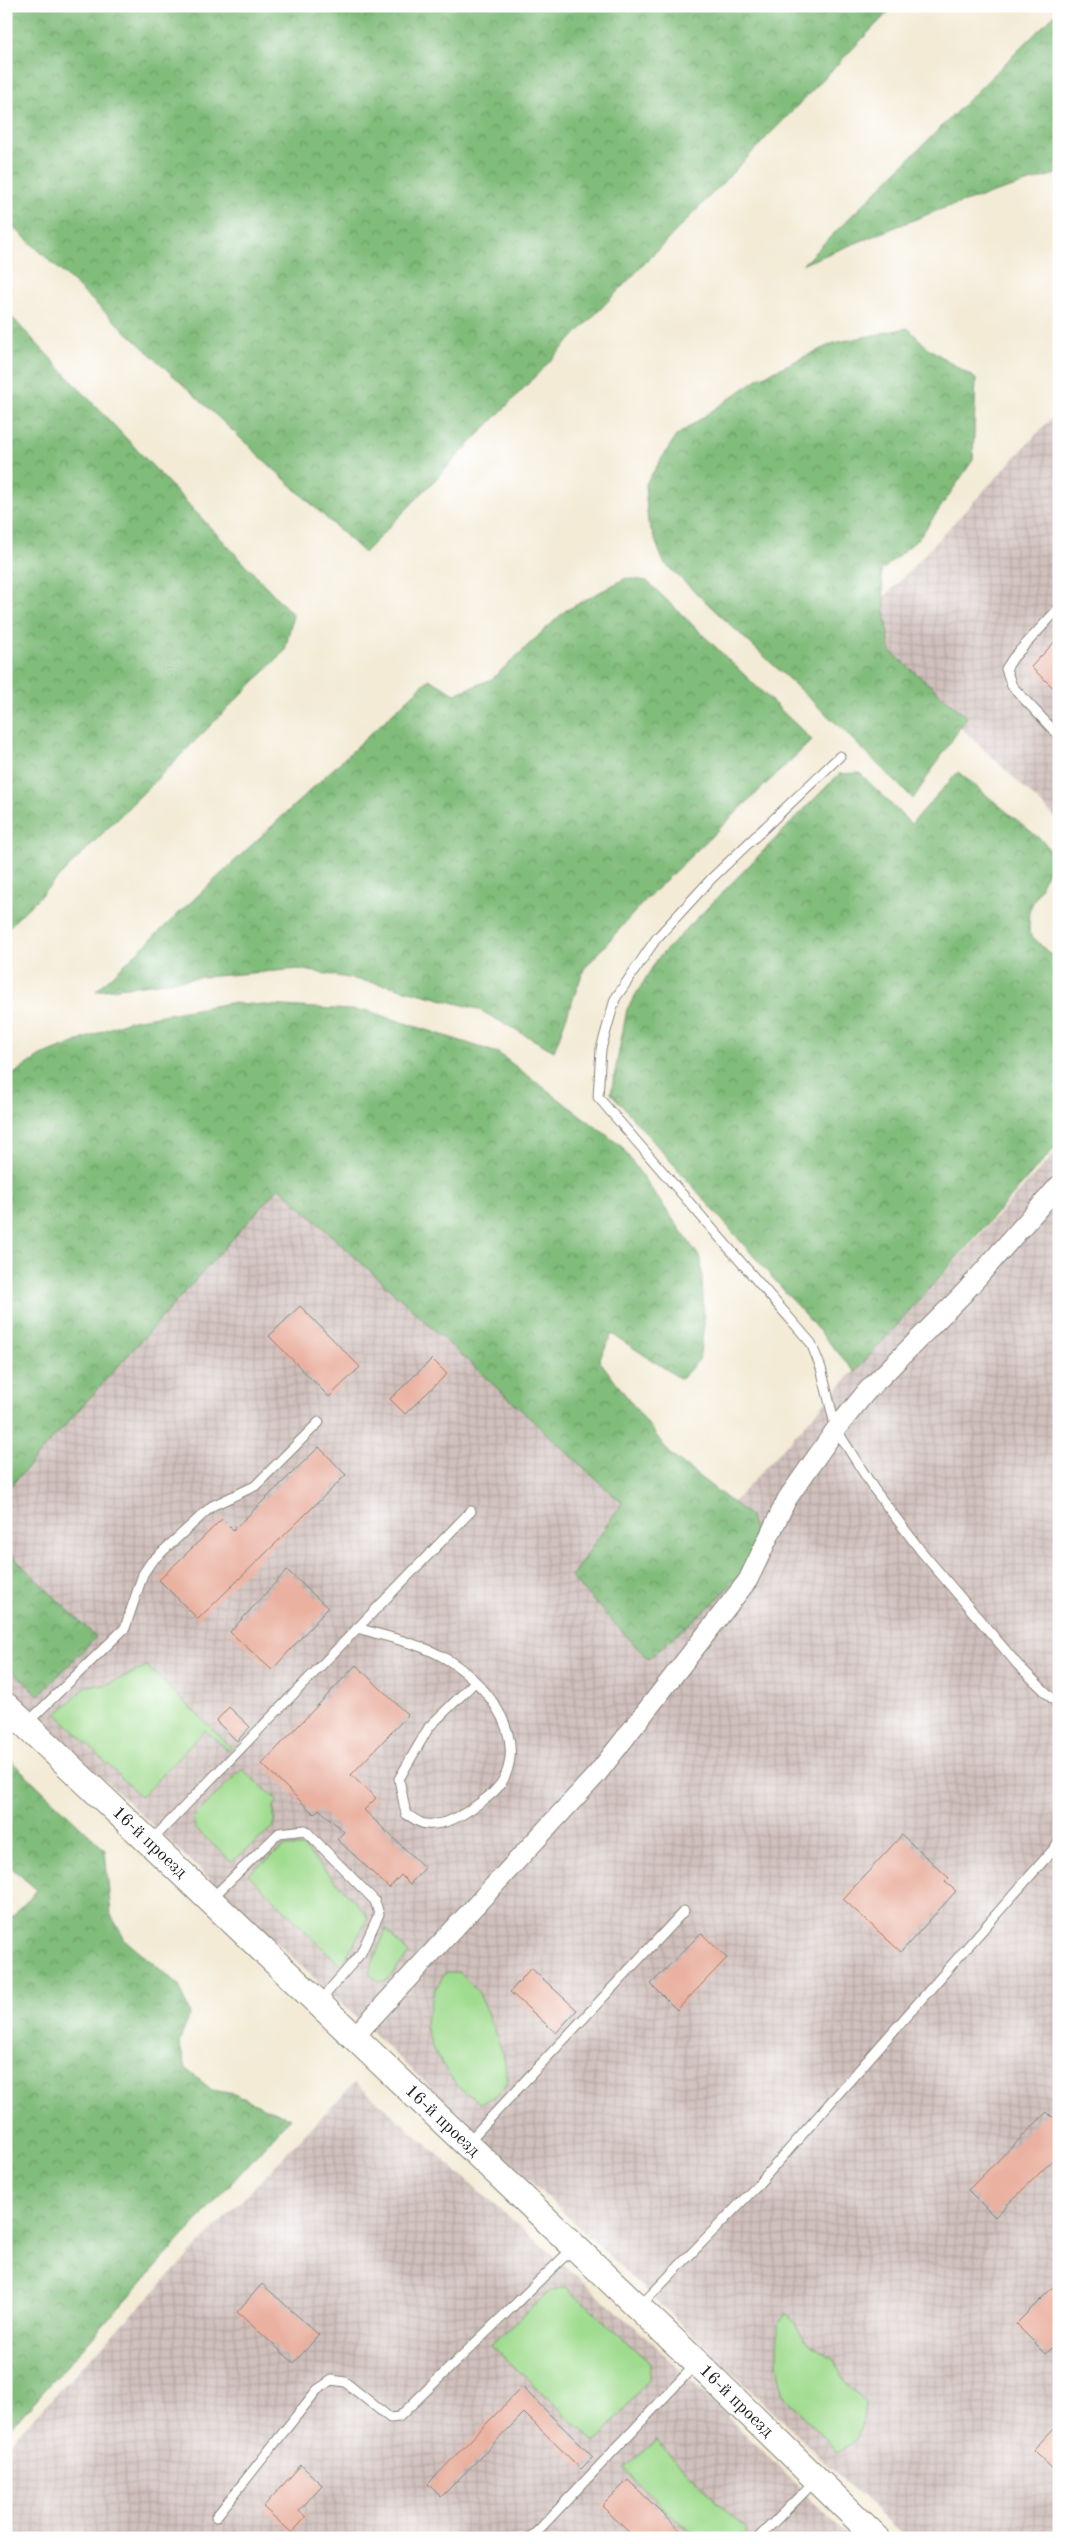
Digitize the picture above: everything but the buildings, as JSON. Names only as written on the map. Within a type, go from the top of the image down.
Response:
[{"type":"street","points":[[354,2037],[597,1774],[748,1580],[787,1499],[836,1429],[867,1391],[963,1294],[1059,1185]]},
{"type":"street","name":"16-й проезд","points":[[6,1706],[209,1901],[639,2307],[877,2538]]},
{"type":"lane","points":[[1059,608],[1013,658],[1006,669],[1012,686],[1059,736]]},
{"type":"lane","points":[[840,756],[712,878],[656,939],[615,999],[601,1049],[598,1097],[811,1343],[821,1368],[836,1429],[874,1488],[921,1550],[1018,1665],[1059,1705]]},
{"type":"lane","points":[[25,1725],[125,1628],[143,1574],[150,1562],[212,1506],[255,1486],[319,1422]]},
{"type":"lane","points":[[149,1843],[471,1511]]},
{"type":"lane","points":[[357,1628],[442,1656],[464,1671],[489,1697],[508,1729],[509,1757],[506,1775],[490,1796],[453,1821],[425,1825],[406,1814],[399,1779],[429,1727],[474,1682]]},
{"type":"lane","points":[[209,1901],[279,1833],[305,1830],[375,1901],[379,1914],[361,1952],[318,2003]]},
{"type":"lane","points":[[639,2307],[755,2188],[1059,1843]]},
{"type":"lane","points":[[467,2144],[684,1911]]},
{"type":"lane","points":[[216,2518],[317,2390],[332,2380],[344,2382],[390,2418],[399,2417],[575,2246]]},
{"type":"lane","points":[[531,2538],[697,2363]]},
{"type":"lane","points":[[758,2538],[816,2479]]},
{"type":"shaded area","points":[[1059,410],[1059,821],[856,628]]},
{"type":"shaded area","points":[[1059,1149],[1059,2538],[905,2538],[678,2321],[6,1687],[6,1460],[291,1150],[704,1534]]},
{"type":"shaded area","points":[[355,2082],[651,2341],[850,2538],[6,2538],[6,2446]]},
{"type":"green space","points":[[6,6],[894,6],[364,553],[6,220]]},
{"type":"green space","points":[[1059,10],[1059,173],[941,209],[803,264]]},
{"type":"green space","points":[[6,311],[293,615],[285,651],[6,930]]},
{"type":"green space","points":[[908,328],[928,348],[976,379],[973,460],[920,537],[881,571],[890,651],[967,717],[913,799],[840,727],[664,563],[648,522],[645,485],[676,436],[759,378],[834,343]]},
{"type":"green space","points":[[626,578],[647,581],[812,740],[647,898],[584,969],[554,1051],[478,1009],[391,986],[299,969],[204,977],[96,991],[429,679],[455,694],[492,679],[565,611]]},
{"type":"green space","points":[[958,772],[1045,843],[1054,858],[1029,911],[1029,933],[1059,963],[1059,1143],[855,1372],[611,1093],[627,1009],[658,958],[839,774],[860,773],[911,824]]},
{"type":"green space","points":[[230,1003],[368,1011],[498,1053],[621,1146],[701,1259],[704,1324],[699,1360],[681,1379],[612,1334],[599,1360],[671,1455],[750,1516],[755,1535],[748,1565],[716,1601],[648,1659],[571,1577],[622,1503],[279,1187],[6,1491],[6,1079],[39,1057],[128,1021]]},
{"type":"green space","points":[[6,1550],[96,1637],[39,1695],[6,1665]]},
{"type":"green space","points":[[147,1666],[232,1748],[229,1751],[205,1730],[141,1797],[57,1714],[87,1686],[106,1685]]},
{"type":"green space","points":[[6,1756],[105,1850],[111,1915],[125,1940],[179,1985],[190,2014],[179,2043],[187,2070],[212,2090],[234,2094],[290,2118],[6,2433],[6,1924],[37,1890],[6,1863]]},
{"type":"green space","points":[[242,1769],[278,1801],[274,1806],[274,1827],[232,1862],[195,1828],[193,1818]]},
{"type":"green space","points":[[284,1847],[303,1847],[364,1911],[368,1919],[341,1966],[248,1874]]},
{"type":"green space","points":[[386,1929],[409,1954],[387,1980],[379,1982],[369,1972]]},
{"type":"green space","points":[[446,1972],[459,1972],[479,1993],[503,2053],[508,2080],[498,2095],[481,2103],[457,2086],[433,2050],[425,2025],[434,1991]]},
{"type":"green space","points":[[566,2287],[650,2363],[650,2378],[596,2443],[491,2345],[551,2290]]},
{"type":"green space","points":[[787,2313],[805,2340],[833,2359],[845,2382],[866,2402],[859,2432],[845,2449],[837,2452],[782,2393],[777,2362],[778,2324]]},
{"type":"green space","points":[[656,2441],[746,2530],[739,2538],[696,2538],[623,2469]]}]
